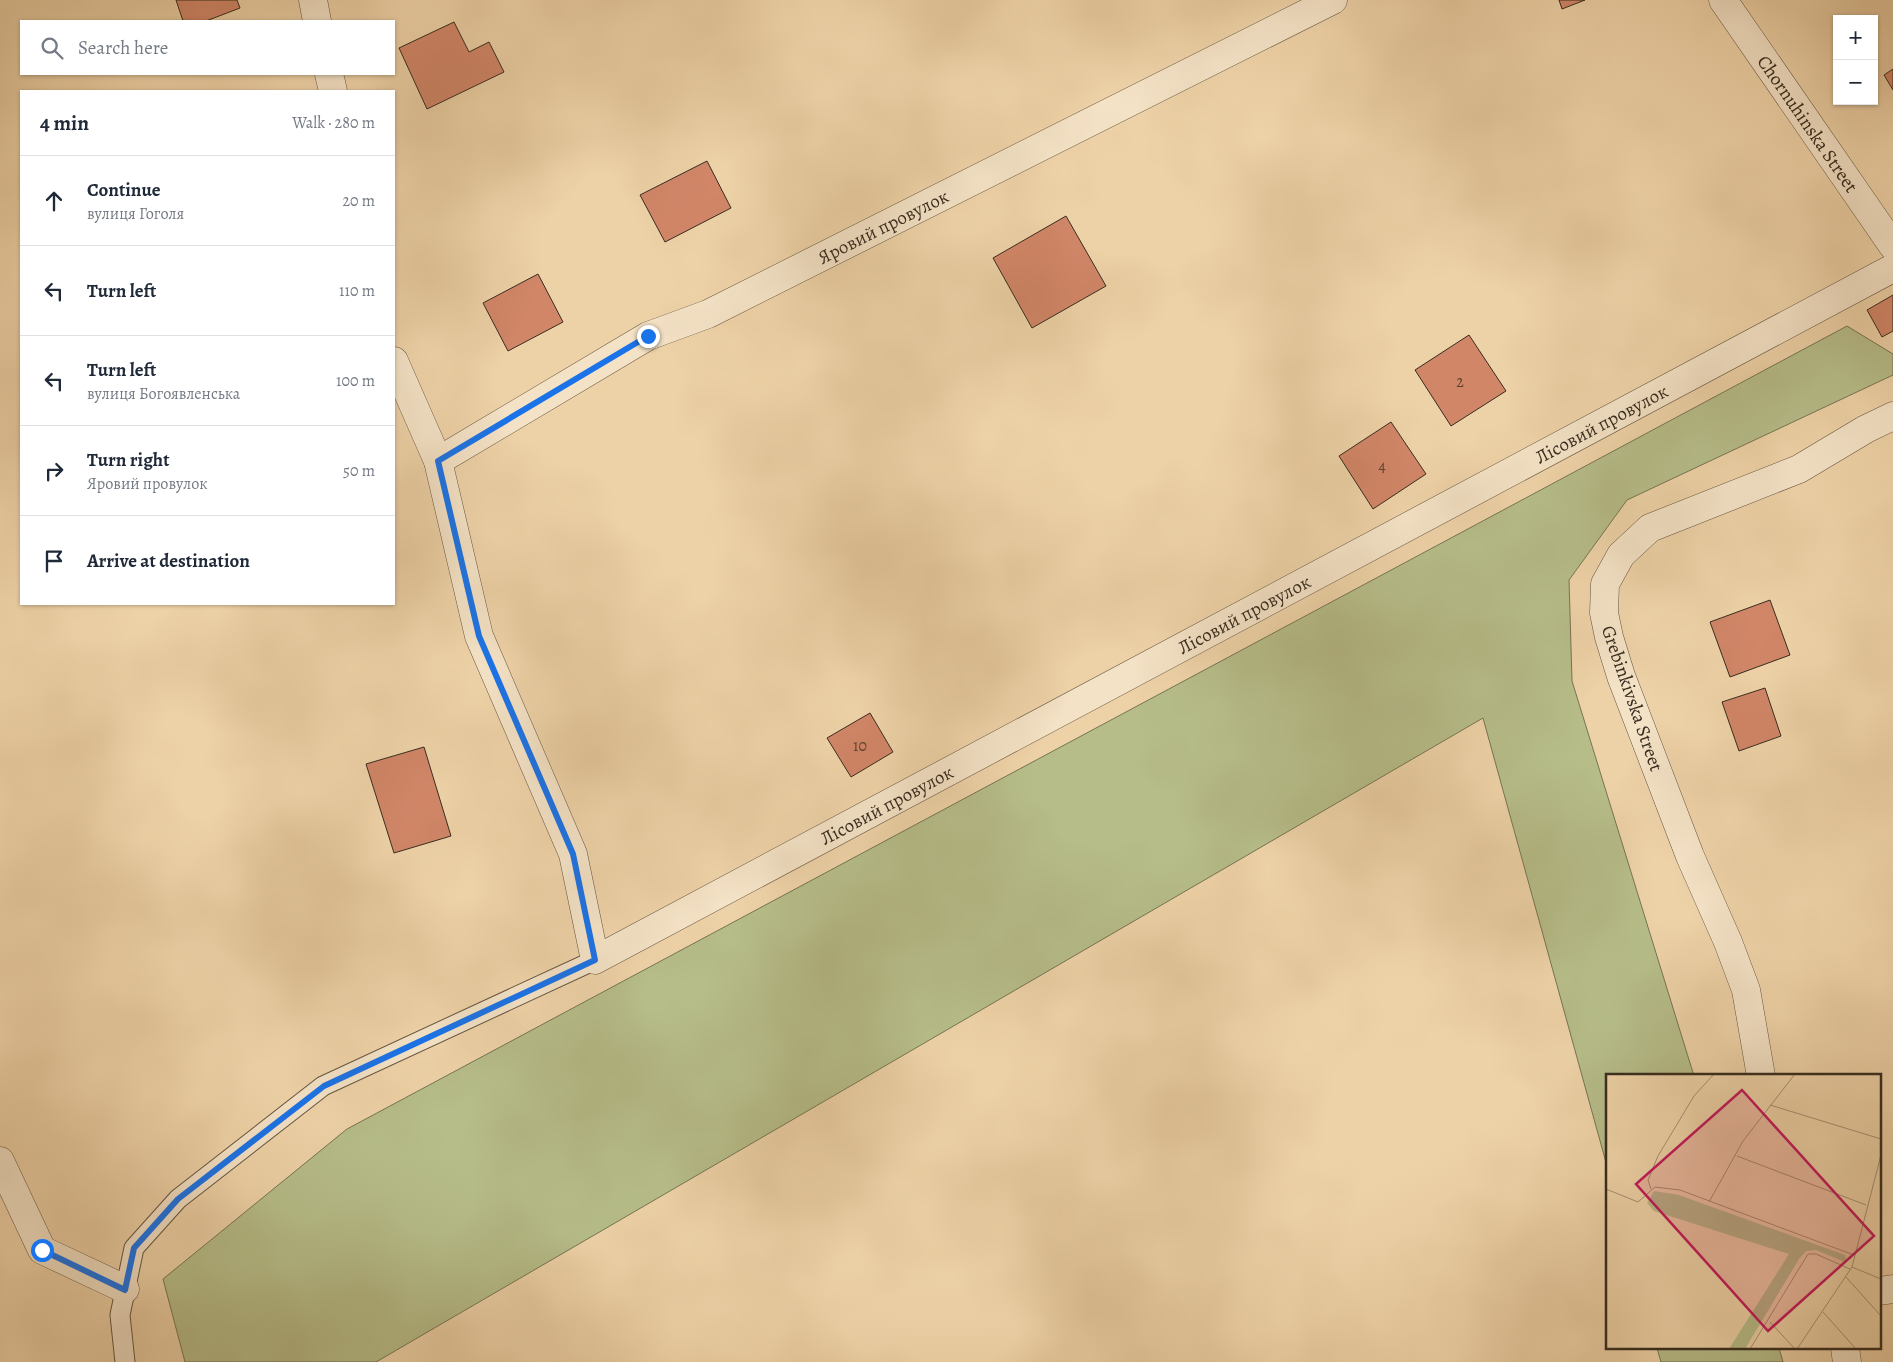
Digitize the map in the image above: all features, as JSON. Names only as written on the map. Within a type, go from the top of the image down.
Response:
[{"type":"street","points":[[313,0],[318,20]]},
{"type":"street","name":"Яровий провулок","points":[[438,461],[648,336],[708,314],[1333,0]]},
{"type":"street","name":"Chornuhinska Street","points":[[1723,0],[1812,126],[1893,246]]},
{"type":"street","points":[[329,75],[333,90]]},
{"type":"street","name":"Лісовий провулок","points":[[595,960],[1893,268]]},
{"type":"street","points":[[395,363],[438,461],[479,636],[573,854],[595,960]]},
{"type":"street","name":"Grebinkivska Street","points":[[1761,1074],[1746,990],[1728,942],[1690,856],[1621,676],[1609,637],[1604,612],[1605,584],[1620,555],[1650,528],[1799,469],[1866,429],[1893,416]]},
{"type":"street","points":[[0,1161],[42,1250],[125,1290]]},
{"type":"street","points":[[1880,1291],[1893,1289]]},
{"type":"lane","points":[[126,1362],[120,1315],[134,1248],[178,1199],[324,1086],[595,960]]},
{"type":"green space","points":[[1847,326],[1893,354],[1893,375],[1627,500],[1569,580],[1572,681],[1693,1074],[1606,1074],[1606,1162],[1483,718],[376,1362],[185,1362],[163,1279],[347,1129]]},
{"type":"green space","points":[[1658,1350],[1780,1350],[1783,1362],[1661,1362]]},
{"type":"building","points":[[176,0],[237,0],[240,8],[209,20],[183,20]]},
{"type":"building","points":[[1559,0],[1585,0],[1562,9]]},
{"type":"building","points":[[454,22],[469,52],[489,42],[504,72],[427,109],[399,48]]},
{"type":"building","points":[[1893,69],[1893,90],[1884,75]]},
{"type":"building","points":[[707,161],[731,208],[665,242],[640,195]]},
{"type":"building","points":[[1066,216],[1106,286],[1032,328],[993,258]]},
{"type":"building","points":[[538,274],[563,322],[508,351],[483,303]]},
{"type":"building","points":[[1893,295],[1893,331],[1882,337],[1867,310]]},
{"type":"building","points":[[1469,335],[1506,391],[1451,426],[1415,370]]},
{"type":"building","points":[[1391,422],[1426,474],[1373,509],[1339,456]]},
{"type":"building","points":[[1770,600],[1790,655],[1730,677],[1710,622]]},
{"type":"building","points":[[1765,688],[1781,736],[1739,751],[1722,702]]},
{"type":"building","points":[[870,713],[893,752],[851,777],[827,738]]},
{"type":"building","points":[[424,747],[451,836],[394,853],[366,764]]},
{"type":"route","points":[[42,1250],[125,1290],[134,1248],[178,1199],[324,1086],[595,960],[573,854],[479,636],[438,461],[648,336]]}]
